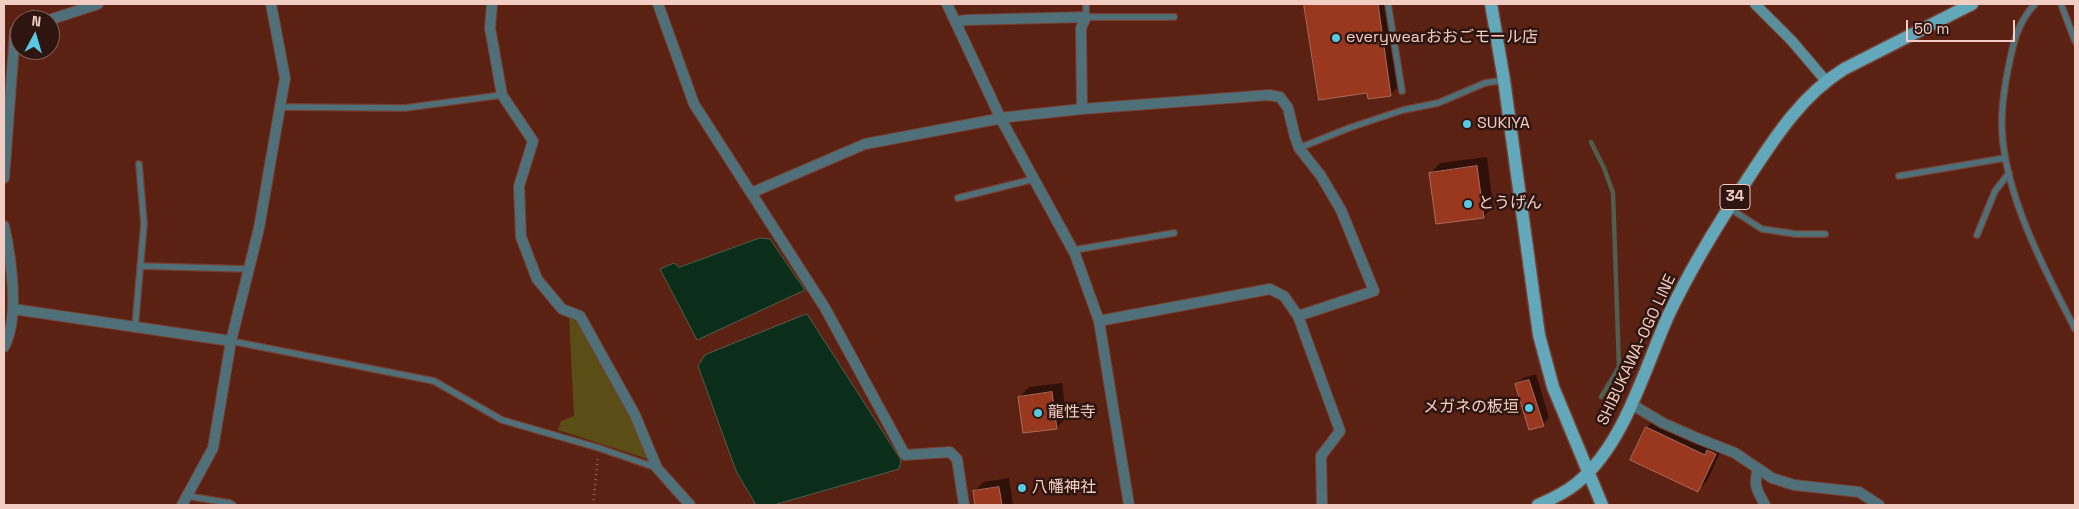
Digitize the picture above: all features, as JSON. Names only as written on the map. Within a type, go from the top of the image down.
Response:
[{"type":"main road","points":[[1491,4],[1504,80],[1539,335],[1553,387],[1602,505]]},
{"type":"main road","name":"SHIBUKAWA-OGO LINE","points":[[1538,505],[1564,493],[1588,473],[1617,433],[1676,301],[1729,208],[1780,131],[1797,110],[1826,81],[1862,60],[1972,4]]},
{"type":"street","points":[[60,16],[98,4]]},
{"type":"street","points":[[184,501],[213,448],[230,341],[259,228],[285,78],[271,4]]},
{"type":"street","points":[[492,4],[490,28],[502,95],[533,141],[519,186],[521,237],[537,279],[562,309],[580,316],[635,415],[657,468],[690,505]]},
{"type":"street","points":[[658,4],[694,104],[825,308],[905,455],[950,452],[957,460],[964,505]]},
{"type":"street","points":[[947,4],[1001,119],[1074,250],[1099,321],[1129,505]]},
{"type":"street","points":[[1755,4],[1792,41],[1826,81]]},
{"type":"street","points":[[956,22],[966,20],[1086,18],[1082,28],[1082,109]]},
{"type":"street","points":[[4,178],[15,60]]},
{"type":"street","points":[[751,193],[865,144],[1001,119],[1082,109],[1269,95],[1280,97],[1288,108],[1294,137],[1299,148],[1304,157],[1321,176],[1341,210],[1374,291],[1298,316]]},
{"type":"street","points":[[4,226],[10,252],[13,309],[7,341],[4,347]]},
{"type":"street","points":[[1099,321],[1270,289],[1284,296],[1298,316],[1340,432],[1321,456],[1322,505]]},
{"type":"street","points":[[13,309],[230,341]]},
{"type":"street","points":[[1631,404],[1663,423],[1736,453],[1772,478],[1794,485],[1859,492],[1879,505]]},
{"type":"street","points":[[1758,469],[1755,481],[1756,487],[1765,505]]},
{"type":"lane","points":[[1086,4],[1086,18],[1174,17]]},
{"type":"lane","points":[[1388,4],[1402,91]]},
{"type":"lane","points":[[2035,4],[2021,20],[2013,42],[2003,97],[2002,130],[2005,158],[2009,174],[2045,269],[2075,329]]},
{"type":"lane","points":[[2061,4],[2075,41]]},
{"type":"lane","points":[[1299,148],[1402,110],[1438,103],[1484,83],[1504,80]]},
{"type":"lane","points":[[280,107],[404,108],[502,95]]},
{"type":"lane","points":[[1899,176],[2005,158]]},
{"type":"lane","points":[[134,327],[144,224],[139,164]]},
{"type":"lane","points":[[1977,235],[1995,191],[2009,174]]},
{"type":"lane","points":[[958,198],[1034,178]]},
{"type":"lane","points":[[1729,208],[1762,230],[1796,234],[1825,234]]},
{"type":"lane","points":[[1074,250],[1174,233]]},
{"type":"lane","points":[[140,266],[249,269]]},
{"type":"lane","points":[[230,341],[434,381],[502,420],[599,448],[657,468]]},
{"type":"lane","points":[[184,501],[230,503],[232,505]]},
{"type":"path","points":[[594,505],[599,448]]},
{"type":"shaded area","points":[[760,238],[770,239],[805,290],[697,340],[660,269],[674,263],[679,267]]},
{"type":"shaded area","points":[[807,314],[901,460],[899,469],[774,505],[756,505],[736,471],[698,366],[705,355]]},
{"type":"shaded area","points":[[569,317],[578,323],[632,417],[648,459],[558,430],[561,421],[574,416]]},
{"type":"building","points":[[1304,4],[1378,4],[1391,96],[1368,99],[1367,93],[1319,100]]},
{"type":"building","points":[[1477,166],[1484,218],[1436,224],[1429,173]]},
{"type":"building","points":[[1529,380],[1544,426],[1529,430],[1515,384]]},
{"type":"building","name":"龍性寺","points":[[1052,392],[1057,429],[1023,433],[1018,397]]},
{"type":"building","points":[[1646,427],[1705,455],[1707,450],[1716,454],[1698,492],[1630,460]]},
{"type":"building","points":[[999,487],[1002,505],[975,505],[973,491]]},
{"type":"waterway","points":[[1591,142],[1604,168],[1613,193],[1619,367],[1601,397]]},
{"type":"place","name":"everywearおおごモール店","points":[[1336,38]]},
{"type":"place","name":"SUKIYA","points":[[1467,124]]},
{"type":"place","name":"とうげん","points":[[1468,204]]},
{"type":"place","name":"メガネの板垣","points":[[1529,408]]},
{"type":"place","name":"龍性寺","points":[[1038,413]]},
{"type":"place","name":"八幡神社","points":[[1022,488]]}]
